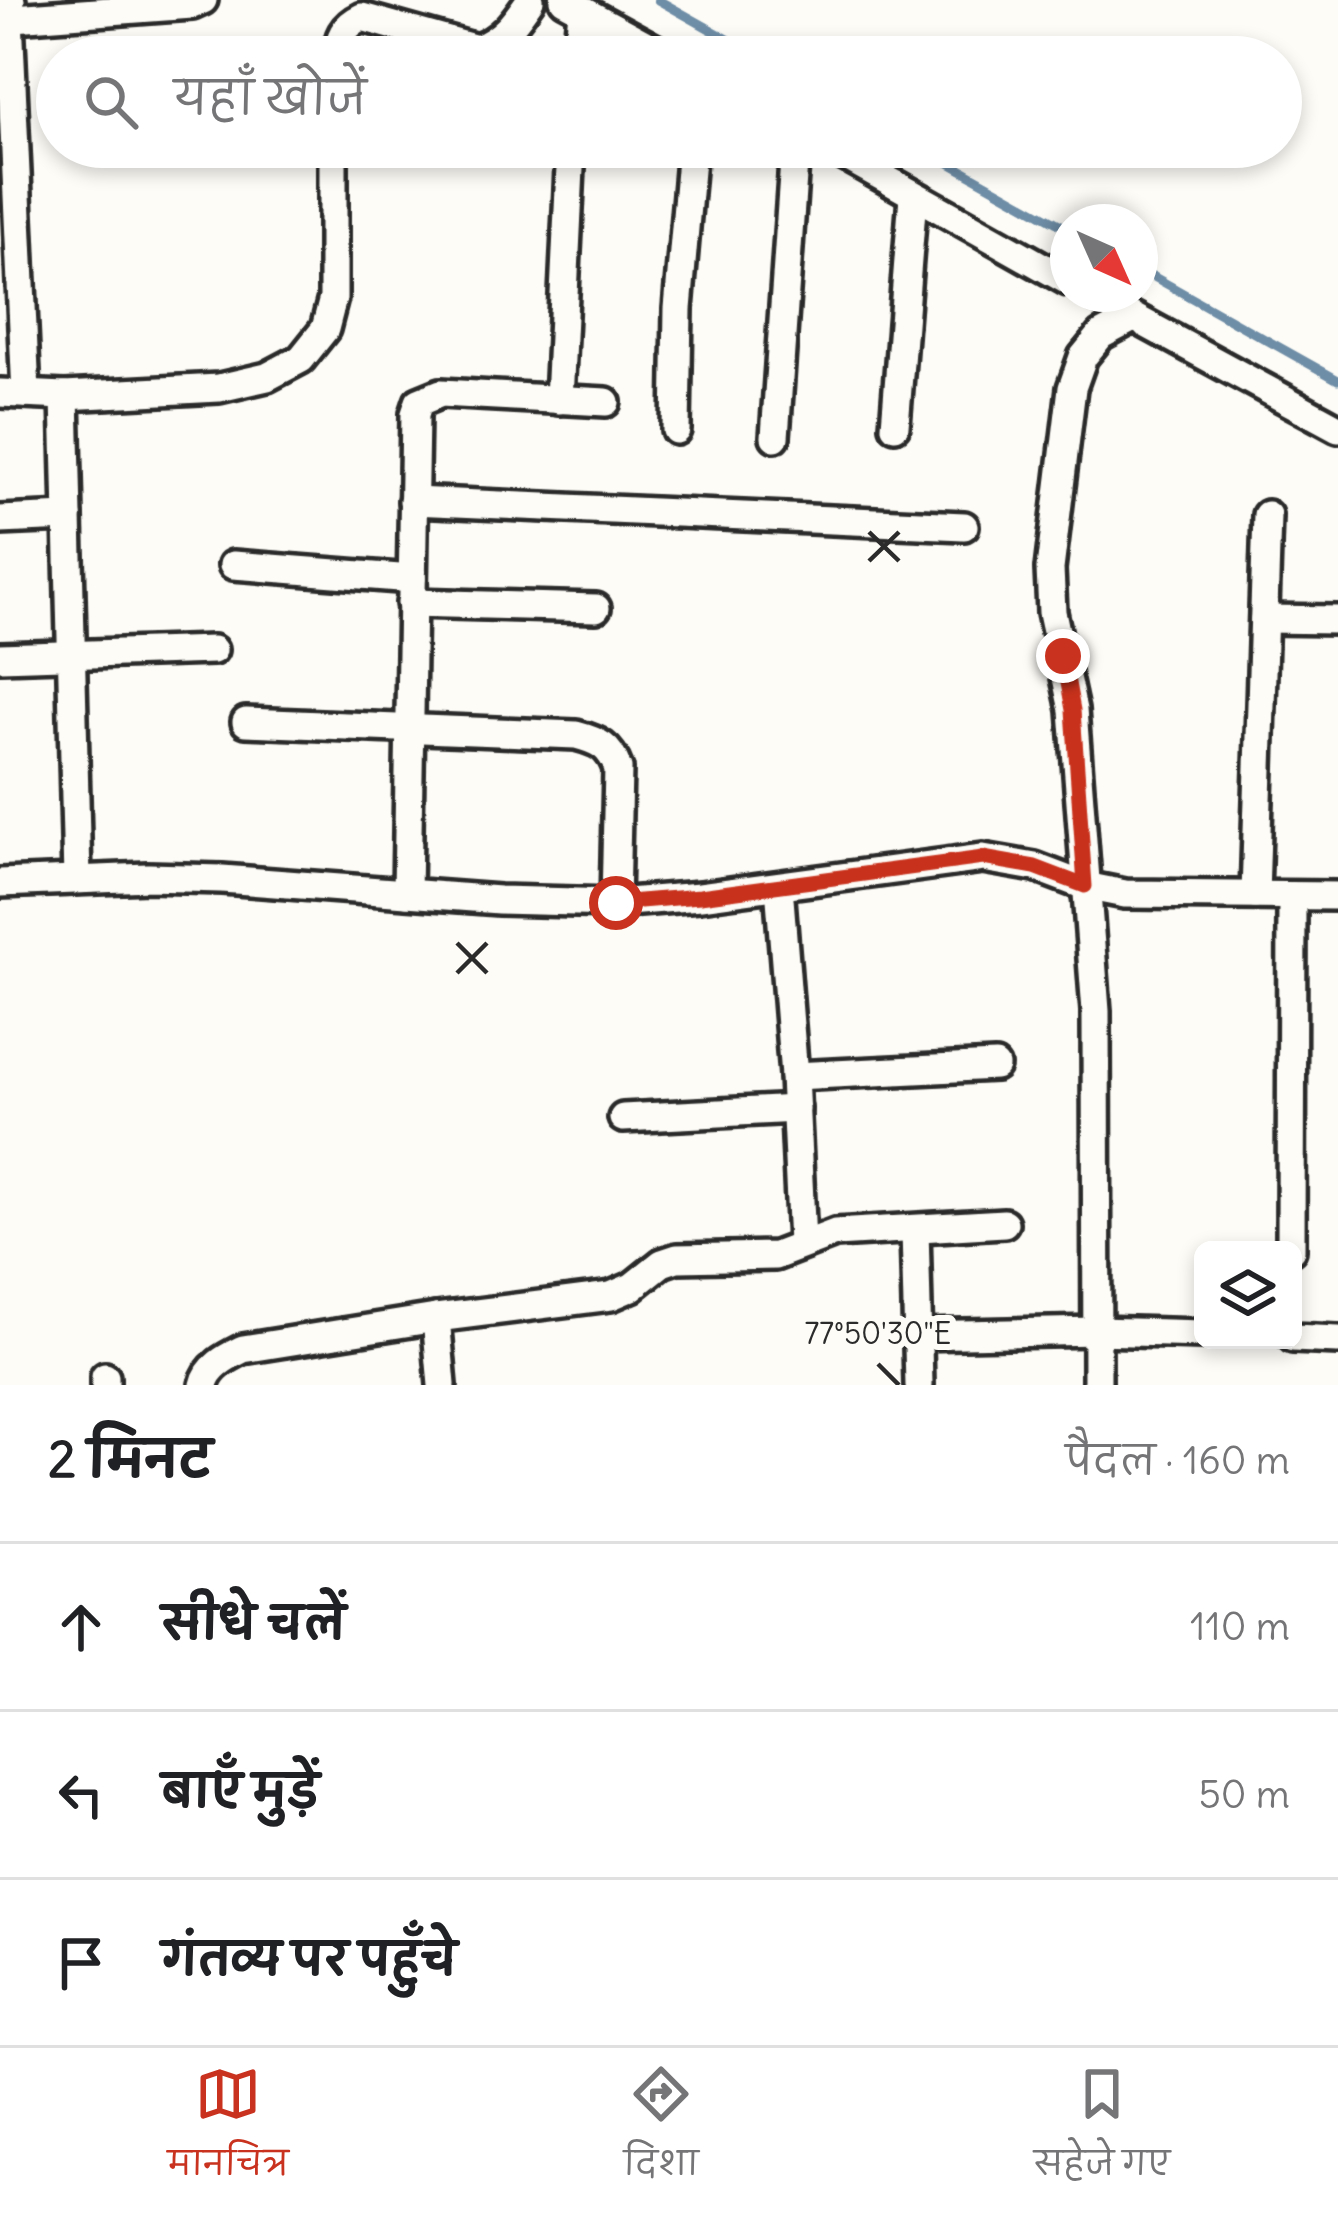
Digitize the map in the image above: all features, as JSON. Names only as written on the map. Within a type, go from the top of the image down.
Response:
[{"type":"street","points":[[203,0],[192,5],[7,12],[13,394],[219,388],[267,376],[301,359],[325,329],[333,298],[333,168]]},
{"type":"street","points":[[502,36],[530,0]]},
{"type":"street","points":[[573,5],[576,36]]},
{"type":"street","points":[[573,5],[630,36]]},
{"type":"street","points":[[341,36],[348,23],[362,17],[423,36]]},
{"type":"street","points":[[559,400],[570,168]]},
{"type":"street","points":[[676,430],[678,309],[690,168]]},
{"type":"street","points":[[775,437],[794,168]]},
{"type":"street","points":[[865,168],[1050,271]]},
{"type":"street","points":[[895,426],[913,196]]},
{"type":"street","points":[[1122,312],[1338,428]]},
{"type":"street","points":[[1096,1385],[1096,1011],[1073,710],[1052,612],[1050,569],[1072,388],[1083,357],[1101,335],[1133,318]]},
{"type":"street","points":[[407,893],[418,402],[441,394],[606,402]]},
{"type":"street","points":[[65,396],[77,879]]},
{"type":"street","points":[[413,501],[964,526]]},
{"type":"street","points":[[1255,895],[1267,515]]},
{"type":"street","points":[[0,520],[68,517]]},
{"type":"street","points":[[232,566],[411,591],[596,608]]},
{"type":"street","points":[[1264,619],[1338,620]]},
{"type":"street","points":[[0,657],[213,650]]},
{"type":"street","points":[[246,722],[576,735],[596,740],[611,750],[618,769],[616,903]]},
{"type":"street","points":[[0,883],[222,879],[616,903],[983,858],[1035,867],[1085,886],[1125,894],[1338,896]]},
{"type":"street","points":[[779,886],[802,1243]]},
{"type":"street","points":[[1292,896],[1292,1241]]},
{"type":"street","points":[[794,1076],[995,1066]]},
{"type":"street","points":[[623,1118],[796,1109]]},
{"type":"street","points":[[204,1385],[222,1360],[243,1349],[611,1296],[677,1258],[775,1256],[835,1233],[1004,1223]]},
{"type":"street","points":[[915,1229],[920,1385]]},
{"type":"street","points":[[436,1318],[442,1385]]},
{"type":"street","points":[[918,1335],[1194,1334]]},
{"type":"street","points":[[1302,1338],[1338,1340]]},
{"type":"waterway","points":[[658,0],[722,36]]},
{"type":"waterway","points":[[959,168],[1050,219]]},
{"type":"waterway","points":[[1158,279],[1338,380]]},
{"type":"route","points":[[616,903],[983,858],[1035,867],[1085,886],[1078,762],[1063,656]]}]
